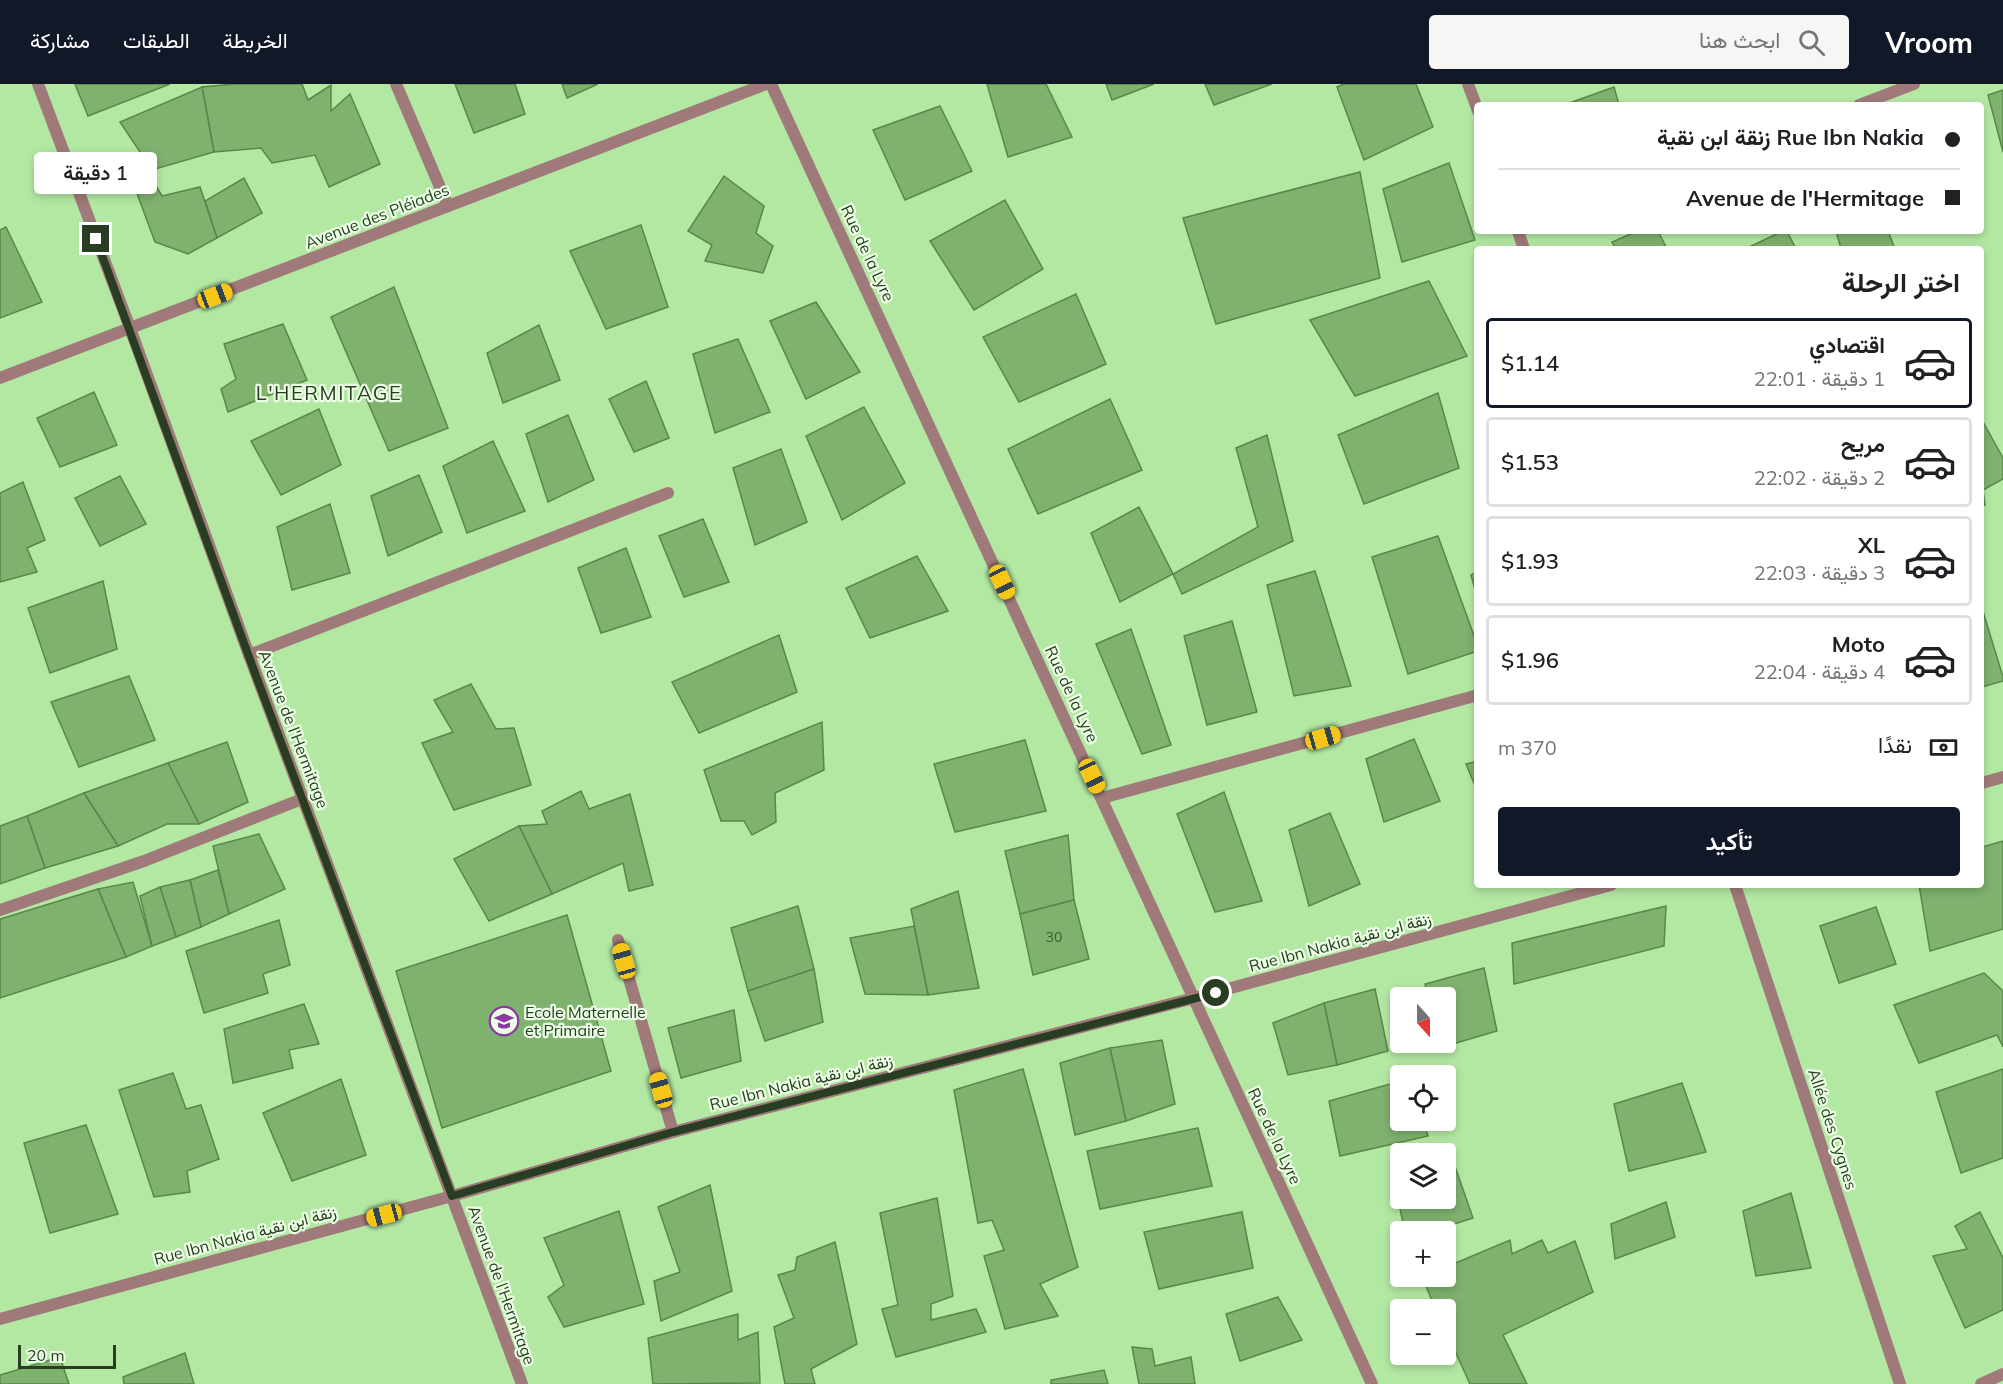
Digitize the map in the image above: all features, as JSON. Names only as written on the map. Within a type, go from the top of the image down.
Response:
[{"type":"street","name":"Avenue de l'Hermitage","points":[[38,84],[302,799],[522,1384]]},
{"type":"street","points":[[396,84],[448,206]]},
{"type":"street","name":"Avenue des Pléiades","points":[[0,378],[766,84]]},
{"type":"street","name":"Rue de la Lyre","points":[[771,84],[1372,1384]]},
{"type":"street","points":[[1468,84],[1475,102]]},
{"type":"street","points":[[1867,102],[1914,84]]},
{"type":"street","points":[[249,655],[668,493]]},
{"type":"street","points":[[1102,798],[1474,696]]},
{"type":"street","points":[[1984,782],[2003,777]]},
{"type":"street","points":[[0,910],[144,861],[302,799]]},
{"type":"street","name":"Rue Ibn Nakia زنقة ابن نقية","points":[[0,1319],[452,1196],[673,1132],[1194,998],[1600,888]]},
{"type":"street","name":"Allée des Cygnes","points":[[1736,888],[1900,1384]]},
{"type":"street","points":[[618,940],[673,1132]]},
{"type":"street","points":[[1981,1384],[2003,1374]]},
{"type":"building","points":[[75,84],[170,84],[88,116]]},
{"type":"building","points":[[234,84],[302,84],[308,100],[331,85],[331,111],[350,94],[380,164],[329,187],[315,155],[272,163],[261,148],[214,152],[202,87]]},
{"type":"building","points":[[455,84],[515,84],[525,114],[474,133]]},
{"type":"building","points":[[562,84],[598,84],[567,98]]},
{"type":"building","points":[[987,84],[1046,84],[1072,137],[1008,157]]},
{"type":"building","points":[[1106,84],[1154,84],[1112,100]]},
{"type":"building","points":[[1205,84],[1272,84],[1214,105]]},
{"type":"building","points":[[1344,84],[1416,84],[1433,127],[1364,160],[1337,87]]},
{"type":"building","points":[[202,87],[214,152],[152,170],[120,122]]},
{"type":"building","points":[[1614,87],[1618,102],[1572,102]]},
{"type":"building","points":[[2003,90],[2003,152],[1988,95]]},
{"type":"building","points":[[940,106],[972,171],[905,200],[873,130]]},
{"type":"building","points":[[1449,163],[1475,240],[1402,262],[1383,189]]},
{"type":"building","points":[[1360,172],[1380,278],[1216,324],[1183,218]]},
{"type":"building","points":[[724,176],[764,206],[756,233],[773,246],[763,273],[705,261],[712,245],[688,231]]},
{"type":"building","points":[[244,178],[262,213],[217,238],[205,201]]},
{"type":"building","points":[[155,184],[162,196],[200,187],[217,238],[188,254],[155,242],[136,191]]},
{"type":"building","points":[[1005,200],[1043,269],[974,310],[930,241]]},
{"type":"building","points":[[641,225],[668,307],[606,329],[570,251]]},
{"type":"building","points":[[6,227],[42,302],[0,318],[0,230]]},
{"type":"building","points":[[1630,234],[1660,234],[1666,246],[1614,246],[1612,242]]},
{"type":"building","points":[[1777,234],[1788,234],[1794,246],[1751,246]]},
{"type":"building","points":[[1837,234],[1889,234],[1894,246],[1840,246]]},
{"type":"building","points":[[1429,281],[1467,356],[1355,396],[1310,320]]},
{"type":"building","points":[[394,287],[448,428],[389,451],[331,317]]},
{"type":"building","points":[[1076,294],[1106,364],[1019,402],[983,337]]},
{"type":"building","points":[[816,302],[860,372],[806,399],[770,321]]},
{"type":"building","points":[[283,324],[307,380],[228,412],[221,389],[236,379],[224,344]]},
{"type":"building","points":[[539,325],[560,380],[503,403],[487,353]]},
{"type":"building","points":[[738,339],[770,412],[715,433],[693,354]]},
{"type":"building","points":[[646,381],[669,438],[634,452],[609,399]]},
{"type":"building","points":[[94,392],[117,445],[60,467],[37,418]]},
{"type":"building","points":[[1438,393],[1459,468],[1364,504],[1338,435]]},
{"type":"building","points":[[1110,399],[1142,470],[1038,514],[1008,449]]},
{"type":"building","points":[[864,407],[905,483],[842,520],[806,436]]},
{"type":"building","points":[[319,409],[341,465],[281,495],[251,441]]},
{"type":"building","points":[[568,415],[594,480],[548,502],[526,434]]},
{"type":"building","points":[[1984,424],[2003,458],[2003,479],[1984,489]]},
{"type":"building","points":[[1267,435],[1293,541],[1182,594],[1173,574],[1258,527],[1236,448]]},
{"type":"building","points":[[493,441],[525,511],[467,533],[443,466]]},
{"type":"building","points":[[781,449],[807,522],[755,545],[733,468]]},
{"type":"building","points":[[419,475],[442,532],[388,556],[371,496]]},
{"type":"building","points":[[120,476],[146,524],[100,546],[75,498]]},
{"type":"building","points":[[23,482],[45,540],[27,548],[37,572],[0,582],[0,493]]},
{"type":"building","points":[[330,504],[350,573],[292,590],[277,527]]},
{"type":"building","points":[[1139,507],[1173,574],[1120,602],[1091,533]]},
{"type":"building","points":[[703,519],[729,582],[684,597],[659,536]]},
{"type":"building","points":[[1438,536],[1474,636],[1474,652],[1408,674],[1372,557]]},
{"type":"building","points":[[626,548],[651,617],[601,633],[578,568]]},
{"type":"building","points":[[917,556],[948,611],[870,638],[846,588]]},
{"type":"building","points":[[1315,571],[1351,686],[1294,696],[1267,585]]},
{"type":"building","points":[[103,581],[117,649],[50,673],[28,608]]},
{"type":"building","points":[[1984,615],[2003,677],[2003,681],[1984,686]]},
{"type":"building","points":[[1232,621],[1257,712],[1207,725],[1184,636]]},
{"type":"building","points":[[1131,629],[1171,745],[1142,754],[1096,644]]},
{"type":"building","points":[[779,635],[797,692],[699,733],[672,682]]},
{"type":"building","points":[[129,676],[155,740],[79,767],[51,702]]},
{"type":"building","points":[[471,684],[496,729],[514,728],[531,785],[454,810],[422,743],[453,732],[434,700]]},
{"type":"building","points":[[822,722],[824,770],[775,793],[776,822],[752,835],[744,821],[721,821],[704,770]]},
{"type":"building","points":[[1414,739],[1440,801],[1384,822],[1366,759]]},
{"type":"building","points":[[1025,740],[1046,811],[955,832],[934,764]]},
{"type":"building","points":[[227,742],[248,802],[199,824],[168,763]]},
{"type":"building","points":[[1474,762],[1474,783],[1466,764]]},
{"type":"building","points":[[168,763],[199,824],[167,824],[118,846],[84,793]]},
{"type":"building","points":[[581,791],[589,809],[630,794],[653,885],[629,891],[623,863],[552,894],[519,826],[547,824],[542,811]]},
{"type":"building","points":[[1224,792],[1262,901],[1215,912],[1177,814]]},
{"type":"building","points":[[84,793],[118,846],[45,868],[27,816]]},
{"type":"building","points":[[1330,813],[1360,884],[1309,906],[1289,830]]},
{"type":"building","points":[[27,816],[45,868],[0,884],[0,826]]},
{"type":"building","points":[[519,826],[552,894],[489,921],[454,859]]},
{"type":"building","points":[[259,834],[285,889],[229,914],[213,846]]},
{"type":"building","points":[[1068,835],[1074,900],[1020,914],[1005,851]]},
{"type":"building","points":[[2003,841],[2003,929],[1930,951],[1920,888],[1984,888],[1984,846]]},
{"type":"building","points":[[218,870],[229,914],[201,927],[190,880]]},
{"type":"building","points":[[190,880],[201,927],[176,937],[160,887]]},
{"type":"building","points":[[133,882],[152,946],[126,957],[98,889]]},
{"type":"building","points":[[160,887],[176,937],[152,946],[140,896]]},
{"type":"building","points":[[98,889],[126,957],[0,998],[0,919]]},
{"type":"building","points":[[958,891],[979,988],[928,995],[911,909]]},
{"type":"building","points":[[1074,900],[1089,959],[1033,975],[1020,914]]},
{"type":"building","points":[[798,906],[814,969],[748,991],[731,928]]},
{"type":"building","points":[[1666,906],[1664,946],[1514,984],[1512,943]]},
{"type":"building","points":[[1876,907],[1896,964],[1839,983],[1820,926]]},
{"type":"building","name":"Ecole Maternelle et Primaire","points":[[567,915],[611,1071],[442,1128],[396,971]]},
{"type":"building","points":[[279,920],[290,965],[263,974],[268,993],[204,1013],[186,951]]},
{"type":"building","points":[[914,926],[928,995],[865,994],[850,938]]},
{"type":"building","points":[[1484,968],[1497,1031],[1456,1043],[1456,987],[1426,987],[1425,984]]},
{"type":"building","points":[[814,969],[823,1022],[765,1041],[748,991]]},
{"type":"building","points":[[1984,973],[2003,991],[2003,1047],[1997,1035],[1919,1063],[1894,1005]]},
{"type":"building","points":[[1375,989],[1388,1051],[1337,1065],[1324,1003]]},
{"type":"building","points":[[1324,1003],[1337,1065],[1288,1075],[1273,1023]]},
{"type":"building","points":[[304,1004],[319,1044],[289,1050],[293,1068],[233,1083],[224,1029]]},
{"type":"building","points":[[734,1010],[741,1061],[681,1078],[668,1028]]},
{"type":"building","points":[[1162,1040],[1175,1104],[1126,1121],[1110,1048]]},
{"type":"building","points":[[1110,1048],[1126,1121],[1075,1135],[1060,1063]]},
{"type":"building","points":[[1023,1069],[1078,1267],[1040,1284],[1058,1316],[1005,1329],[984,1256],[1004,1250],[992,1220],[978,1223],[954,1090]]},
{"type":"building","points":[[2003,1069],[2003,1158],[1961,1173],[1936,1092]]},
{"type":"building","points":[[173,1073],[186,1109],[201,1105],[219,1159],[187,1171],[190,1192],[154,1197],[119,1090]]},
{"type":"building","points":[[341,1079],[366,1155],[292,1181],[263,1113]]},
{"type":"building","points":[[1682,1083],[1706,1152],[1629,1171],[1614,1104]]},
{"type":"building","points":[[1390,1084],[1390,1131],[1426,1131],[1428,1136],[1340,1156],[1329,1101]]},
{"type":"building","points":[[86,1125],[118,1214],[50,1233],[24,1143]]},
{"type":"building","points":[[1198,1128],[1212,1186],[1100,1209],[1087,1151]]},
{"type":"building","points":[[1456,1169],[1473,1218],[1456,1223],[1456,1221],[1403,1221],[1400,1209],[1456,1209]]},
{"type":"building","points":[[710,1185],[732,1291],[661,1321],[654,1281],[680,1272],[658,1207]]},
{"type":"building","points":[[1791,1193],[1811,1268],[1756,1276],[1743,1211]]},
{"type":"building","points":[[937,1198],[953,1296],[931,1304],[931,1320],[976,1309],[986,1332],[896,1357],[882,1309],[898,1305],[880,1213]]},
{"type":"building","points":[[1666,1202],[1675,1237],[1615,1259],[1611,1224]]},
{"type":"building","points":[[619,1211],[644,1304],[564,1327],[548,1297],[564,1285],[544,1238]]},
{"type":"building","points":[[1242,1212],[1253,1268],[1159,1289],[1144,1232]]},
{"type":"building","points":[[1980,1212],[2003,1258],[2003,1310],[1965,1328],[1933,1256],[1967,1249],[1955,1226]]},
{"type":"building","points":[[1510,1240],[1512,1254],[1542,1240],[1548,1253],[1575,1241],[1593,1292],[1503,1335],[1527,1384],[1470,1384],[1456,1353],[1456,1299],[1431,1299],[1426,1287],[1456,1287],[1456,1263]]},
{"type":"building","points":[[835,1242],[857,1344],[811,1369],[815,1384],[785,1384],[774,1327],[794,1318],[778,1275],[795,1270],[797,1257]]},
{"type":"building","points":[[1278,1297],[1302,1340],[1240,1361],[1226,1314]]},
{"type":"building","points":[[738,1314],[738,1340],[758,1332],[760,1383],[653,1384],[648,1338]]},
{"type":"building","points":[[1132,1347],[1152,1349],[1155,1366],[1191,1357],[1195,1384],[1139,1384]]},
{"type":"building","points":[[185,1353],[194,1384],[124,1384],[123,1377]]},
{"type":"building","points":[[60,1357],[69,1384],[0,1384],[0,1375]]},
{"type":"building","points":[[1104,1370],[1108,1384],[1051,1384],[1051,1380]]},
{"type":"place","name":"Ecole Maternelle et Primaire","points":[[504,1021]]},
{"type":"district","name":"L'HERMITAGE","points":[[329,393]]},
{"type":"route","points":[[96,239],[256,676],[452,1196],[673,1132],[1216,993]]}]
